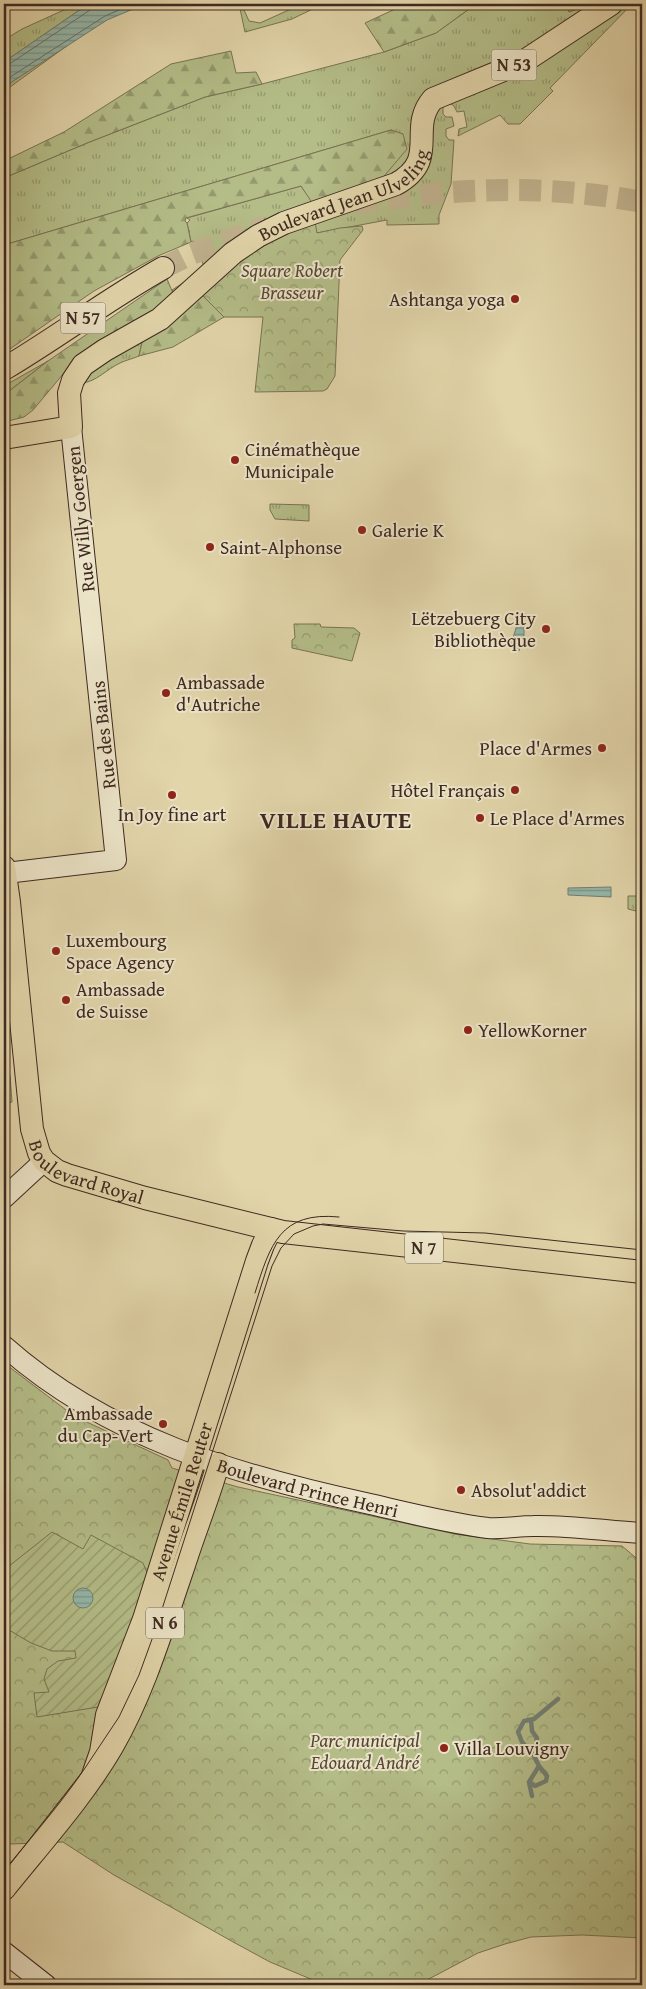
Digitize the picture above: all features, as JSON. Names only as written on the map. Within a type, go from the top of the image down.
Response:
[{"type":"main road","name":"Boulevard Jean Ulveling","points":[[71,428],[69,393],[73,380],[83,365],[104,350],[160,319],[233,253],[258,236],[284,223],[396,184],[407,178],[417,168],[422,154],[423,118],[427,105],[438,95],[522,62],[611,4]]},
{"type":"main road","name":"N 57","points":[[4,369],[41,347],[100,306],[163,268]]},
{"type":"main road","points":[[4,438],[71,428]]},
{"type":"main road","name":"Rue Willy Goergen","points":[[71,428],[90,611]]},
{"type":"main road","name":"Rue des Bains","points":[[4,871],[116,860],[90,611]]},
{"type":"main road","name":"Boulevard Royal","points":[[4,871],[30,1116],[35,1142],[44,1161],[57,1171],[90,1183],[294,1234],[636,1271]]},
{"type":"main road","points":[[4,1198],[44,1161]]},
{"type":"main road","name":"Avenue Émile Reuter","points":[[93,1775],[101,1752],[107,1715],[144,1619],[257,1261],[271,1229]]},
{"type":"main road","name":"Boulevard Prince Henri","points":[[4,1346],[47,1381],[96,1412],[153,1441],[218,1464],[316,1492],[458,1523],[507,1529],[532,1526],[642,1533]]},
{"type":"main road","name":"Avenue Émile Reuter","points":[[4,1889],[59,1822],[93,1775],[122,1729],[145,1679],[218,1464]]},
{"type":"main road","points":[[4,1952],[46,1985]]},
{"type":"green space","points":[[77,4],[92,4],[81,9],[4,62],[4,40],[22,29]]},
{"type":"green space","points":[[239,4],[246,4],[244,10],[249,21],[260,23],[302,4],[323,4],[292,19],[245,32]]},
{"type":"green space","points":[[406,4],[476,4],[436,33],[384,52],[365,23]]},
{"type":"green space","points":[[476,4],[566,4],[569,12],[591,4],[597,14],[611,4],[632,4],[550,88],[553,91],[520,124],[508,124],[500,115],[458,136],[459,129],[467,127],[464,111],[457,112],[451,104],[443,106],[443,114],[446,117],[452,117],[454,126],[446,129],[446,136],[449,140],[454,140],[451,184],[439,215],[439,224],[387,225],[387,220],[317,233],[143,338],[139,356],[120,363],[97,378],[82,383],[74,361],[175,298],[172,290],[205,269],[194,241],[191,242],[187,223],[190,220],[187,218],[301,186],[309,197],[403,134],[391,130],[4,245],[4,178],[205,97],[384,52],[436,33]]},
{"type":"green space","points":[[566,4],[589,4],[569,12]]},
{"type":"green space","points":[[68,45],[10,87],[4,88],[4,87]]},
{"type":"green space","points":[[231,51],[236,73],[256,72],[262,84],[205,97],[4,178],[4,161],[64,132],[171,64]]},
{"type":"green space","points":[[391,130],[403,134],[407,149],[380,181],[313,204],[301,186],[186,218],[185,221],[191,242],[158,256],[94,291],[4,353],[4,245]]},
{"type":"green space","name":"Square Robert Brasseur","points":[[315,222],[317,233],[362,226],[363,230],[340,260],[335,376],[327,389],[323,391],[255,392],[263,317],[224,317],[201,294],[261,245]]},
{"type":"green space","points":[[167,279],[175,298],[74,361],[33,410],[24,417],[4,422],[4,395],[48,361]]},
{"type":"green space","points":[[201,294],[224,317],[173,347],[139,356],[143,338]]},
{"type":"green space","points":[[48,361],[4,395],[4,386]]},
{"type":"green space","points":[[270,504],[309,505],[309,521],[275,519],[270,510]]},
{"type":"green space","points":[[294,624],[320,624],[321,627],[354,628],[360,633],[352,661],[292,648],[292,640],[295,638]]},
{"type":"green space","points":[[639,873],[642,873],[642,885],[636,911],[628,909],[628,896],[639,896]]},
{"type":"green space","points":[[4,1018],[8,1059],[4,1060]]},
{"type":"green space","points":[[4,1075],[10,1075],[12,1102],[9,1103],[6,1098]]},
{"type":"green space","name":"Parc municipal Edouard André","points":[[4,1363],[74,1416],[168,1460],[172,1468],[238,1487],[455,1534],[530,1544],[622,1546],[642,1563],[642,1938],[582,1935],[531,1937],[478,1953],[425,1981],[411,1985],[325,1985],[270,1962],[235,1943],[114,1875],[63,1842],[10,1844],[4,1840]]},
{"type":"green space","points":[[52,1532],[83,1549],[91,1535],[143,1563],[148,1575],[121,1656],[98,1707],[37,1717],[34,1693],[49,1692],[44,1679],[47,1669],[58,1661],[76,1658],[75,1651],[52,1651],[31,1643],[4,1627],[4,1570]]},
{"type":"water","points":[[92,4],[145,4],[107,20],[4,87],[4,62],[81,9]]},
{"type":"water","points":[[519,618],[524,620],[524,636],[519,651],[510,648]]},
{"type":"water","points":[[611,887],[611,897],[568,895],[568,888]]},
{"type":"water","points":[[83,1588],[90,1591],[93,1598],[90,1605],[83,1608],[76,1605],[73,1598],[76,1591]]},
{"type":"waterway","points":[[532,1796],[529,1782],[539,1766],[533,1754],[522,1742],[518,1732],[524,1721],[534,1719],[558,1699]]},
{"type":"waterway","points":[[531,1720],[532,1731],[537,1738],[536,1744]]},
{"type":"waterway","points":[[529,1782],[535,1786],[546,1781],[547,1776],[539,1766]]},
{"type":"tunnel","points":[[355,204],[433,194],[493,190],[583,193],[642,202]]},
{"type":"tunnel","points":[[163,268],[191,254],[266,226]]},
{"type":"tram line","points":[[255,1293],[266,1260],[280,1235],[290,1226],[303,1220],[319,1217],[339,1217]]},
{"type":"tram line","points":[[4,1872],[83,1771],[119,1717],[139,1675],[155,1631],[272,1266],[281,1248],[294,1234],[323,1224],[403,1231],[485,1233],[642,1250]]},
{"type":"place","name":"Ashtanga yoga","points":[[515,299]]},
{"type":"place","name":"Cinémathèque Municipale","points":[[235,460]]},
{"type":"place","name":"Galerie K","points":[[362,530]]},
{"type":"place","name":"Saint-Alphonse","points":[[210,547]]},
{"type":"place","name":"Lëtzebuerg City Bibliothèque","points":[[546,629]]},
{"type":"place","name":"Ambassade d'Autriche","points":[[166,693]]},
{"type":"place","name":"Place d'Armes","points":[[602,748]]},
{"type":"place","name":"Hôtel Français","points":[[515,790]]},
{"type":"place","name":"In Joy fine art","points":[[172,795]]},
{"type":"place","name":"Le Place d'Armes","points":[[480,818]]},
{"type":"place","name":"Luxembourg Space Agency","points":[[56,951]]},
{"type":"place","name":"Ambassade de Suisse","points":[[66,1000]]},
{"type":"place","name":"YellowKorner","points":[[468,1030]]},
{"type":"place","name":"Ambassade du Cap-Vert","points":[[163,1424]]},
{"type":"place","name":"Absolut'addict","points":[[461,1490]]},
{"type":"place","name":"Villa Louvigny","points":[[444,1748]]},
{"type":"district","name":"VILLE HAUTE","points":[[336,820]]}]
